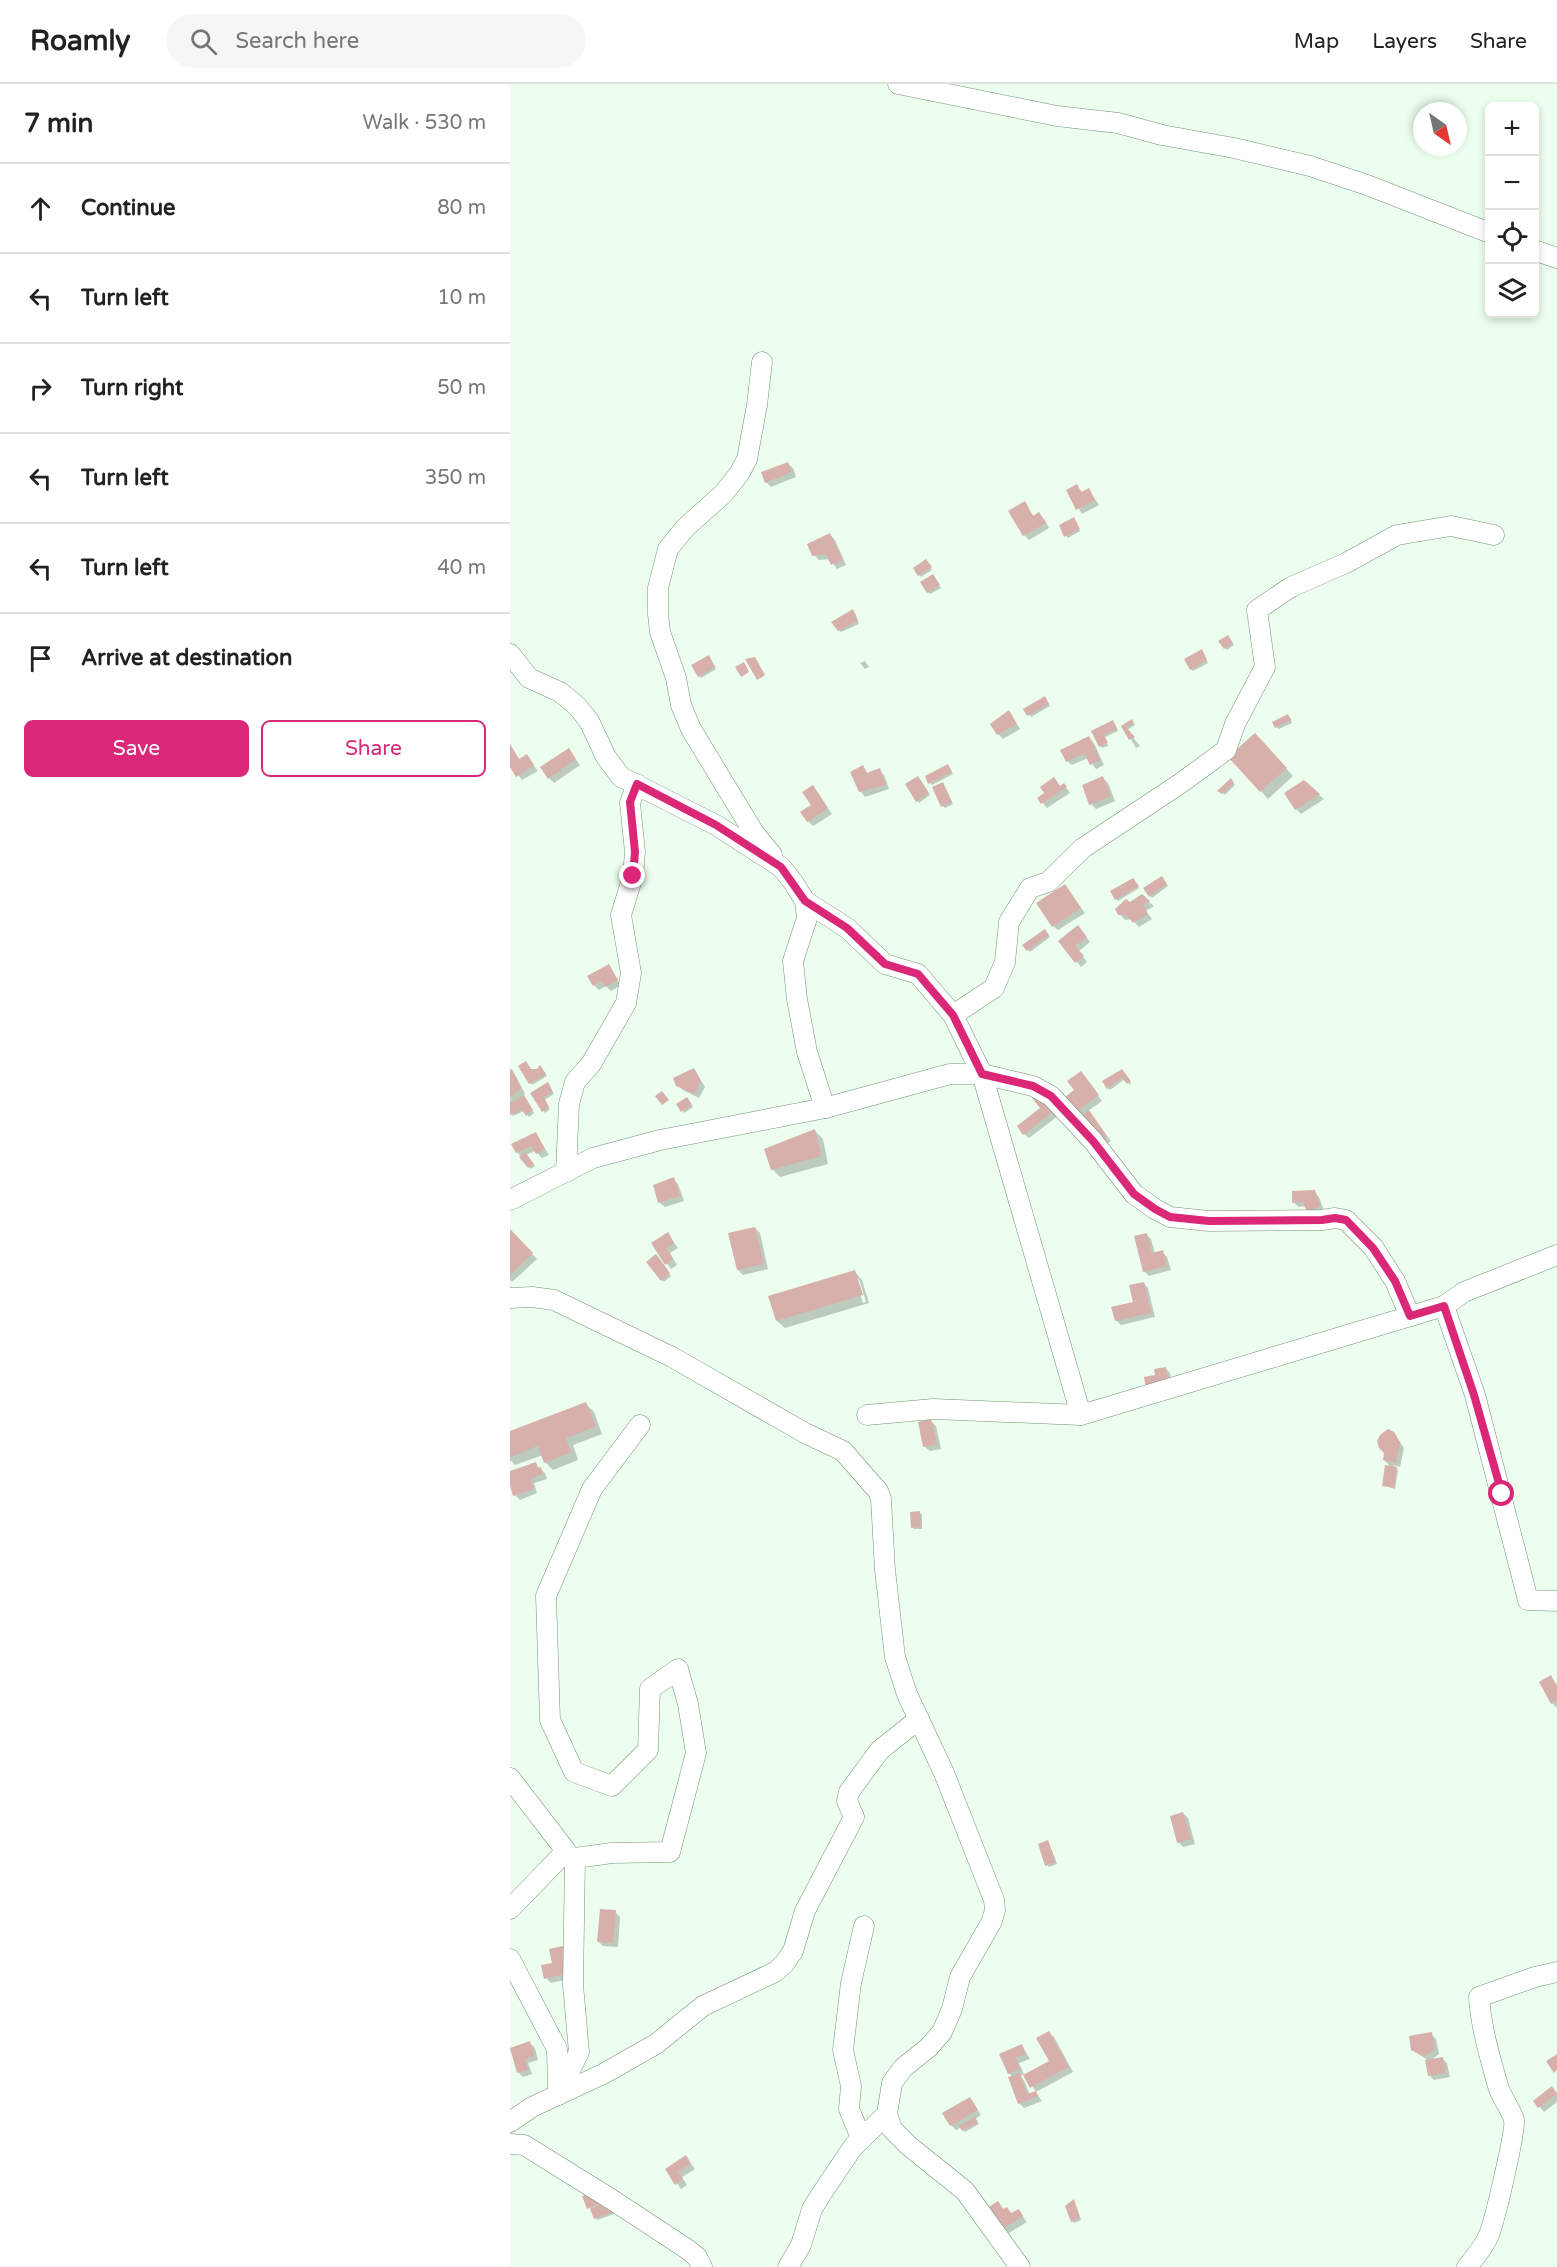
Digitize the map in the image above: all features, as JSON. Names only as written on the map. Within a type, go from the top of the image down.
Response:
[{"type":"street","points":[[898,84],[1057,116],[1118,123],[1162,135],[1234,148],[1310,166],[1367,184],[1485,231]]},
{"type":"street","points":[[1539,252],[1557,258]]},
{"type":"street","points":[[762,362],[747,459],[739,474],[723,494],[685,528],[668,549],[658,588],[660,632],[676,678],[681,705],[691,729],[754,833],[805,901],[847,928],[885,964],[918,974],[953,1015],[982,1074],[1081,1416]]},
{"type":"street","points":[[953,1015],[994,988],[1005,962],[1009,922],[1030,888],[1048,882],[1083,848],[1226,750],[1235,724],[1265,667],[1257,610],[1291,587],[1346,563],[1397,535],[1451,526],[1494,535]]},
{"type":"street","points":[[510,654],[529,678],[560,692],[577,706],[589,721],[606,757],[617,773],[716,825],[781,867]]},
{"type":"street","points":[[566,1172],[569,1104],[575,1082],[591,1064],[626,1003],[631,973],[621,915],[633,876],[635,852],[630,802],[637,784]]},
{"type":"street","points":[[805,901],[807,918],[793,961],[807,1052],[825,1108]]},
{"type":"street","points":[[510,1200],[593,1158],[660,1140],[825,1108],[950,1074],[982,1074],[1033,1086],[1051,1096],[1093,1141],[1134,1194],[1170,1217],[1209,1221],[1335,1218],[1346,1220],[1373,1248],[1395,1281],[1410,1316]]},
{"type":"street","points":[[867,1415],[933,1409],[1081,1416],[1444,1306],[1464,1293],[1557,1255]]},
{"type":"street","points":[[510,1298],[532,1297],[554,1300],[672,1357],[805,1433],[843,1451],[878,1491],[881,1499],[885,1570],[895,1657],[907,1694],[944,1773],[994,1900],[995,1910],[992,1921],[960,1977],[952,2009],[942,2032],[929,2047],[903,2067],[892,2083],[887,2114],[892,2129],[965,2192],[1020,2267]]},
{"type":"street","points":[[1444,1306],[1474,1395],[1528,1600],[1557,1601]]},
{"type":"street","points":[[558,2095],[579,2052],[573,1985],[575,1858],[612,1853],[670,1852],[696,1753],[688,1704],[678,1669],[650,1689],[648,1750],[612,1786],[574,1772],[550,1720],[546,1596],[592,1489],[640,1425]]},
{"type":"street","points":[[510,2122],[532,2107],[603,2074],[657,2044],[704,2006],[764,1979],[784,1964],[793,1952],[805,1911],[852,1821],[854,1814],[847,1801],[849,1792],[880,1750],[919,1719]]},
{"type":"street","points":[[510,1778],[566,1851],[510,1910]]},
{"type":"street","points":[[861,2138],[849,2109],[851,2086],[843,2050],[851,1983],[864,1926]]},
{"type":"street","points":[[510,1959],[557,2049],[558,2095]]},
{"type":"street","points":[[1467,2267],[1483,2246],[1495,2221],[1514,2120],[1506,2107],[1489,2061],[1480,2021],[1479,1997],[1535,1977],[1557,1972]]},
{"type":"street","points":[[788,2267],[801,2245],[812,2209],[853,2147],[887,2114]]},
{"type":"street","points":[[510,2144],[530,2148],[611,2199],[687,2249],[697,2257],[702,2267]]},
{"type":"building","points":[[788,462],[792,472],[765,483],[761,472]]},
{"type":"building","points":[[1077,484],[1081,492],[1089,488],[1095,500],[1076,510],[1066,490]]},
{"type":"building","points":[[1025,501],[1033,516],[1039,512],[1046,523],[1023,536],[1008,511]]},
{"type":"building","points":[[1074,517],[1080,529],[1064,537],[1059,525]]},
{"type":"building","points":[[830,533],[843,560],[831,565],[826,554],[812,556],[807,544]]},
{"type":"building","points":[[926,559],[932,567],[918,576],[913,568]]},
{"type":"building","points":[[933,574],[940,585],[927,593],[920,582]]},
{"type":"building","points":[[853,609],[858,621],[838,631],[831,622]]},
{"type":"building","points":[[1228,635],[1233,643],[1224,649],[1218,641]]},
{"type":"building","points":[[1202,649],[1207,660],[1190,670],[1184,659]]},
{"type":"building","points":[[709,655],[715,667],[698,677],[691,665]]},
{"type":"building","points":[[755,657],[765,675],[757,680],[745,659]]},
{"type":"building","points":[[744,662],[749,672],[741,677],[735,667]]},
{"type":"building","points":[[1045,696],[1049,704],[1027,716],[1023,709]]},
{"type":"building","points":[[1009,710],[1017,724],[997,735],[990,724]]},
{"type":"building","points":[[1288,714],[1291,720],[1275,728],[1272,722]]},
{"type":"building","points":[[1132,719],[1134,723],[1126,727],[1135,737],[1129,740],[1121,726]]},
{"type":"building","points":[[1113,720],[1117,729],[1104,735],[1108,743],[1099,747],[1091,731]]},
{"type":"building","points":[[1255,733],[1287,768],[1260,792],[1228,757]]},
{"type":"building","points":[[1089,736],[1100,760],[1090,765],[1084,753],[1066,762],[1060,750]]},
{"type":"building","points":[[510,744],[519,759],[527,754],[534,765],[516,777],[510,767]]},
{"type":"building","points":[[569,748],[576,759],[548,779],[540,767]]},
{"type":"building","points":[[948,764],[952,772],[928,784],[925,776]]},
{"type":"building","points":[[863,765],[867,773],[880,768],[886,785],[859,792],[850,772]]},
{"type":"building","points":[[918,776],[929,793],[916,802],[905,784]]},
{"type":"building","points":[[1103,776],[1111,796],[1089,805],[1082,785]]},
{"type":"building","points":[[1054,777],[1060,786],[1064,783],[1067,787],[1041,804],[1037,798],[1044,793],[1040,787]]},
{"type":"building","points":[[1231,778],[1234,783],[1222,794],[1217,791]]},
{"type":"building","points":[[1304,780],[1320,794],[1295,810],[1284,793]]},
{"type":"building","points":[[943,782],[952,802],[941,807],[932,787]]},
{"type":"building","points":[[813,785],[828,808],[807,822],[800,812],[811,805],[802,792]]},
{"type":"building","points":[[1162,876],[1167,884],[1149,897],[1143,888]]},
{"type":"building","points":[[1133,878],[1139,886],[1115,900],[1110,891]]},
{"type":"building","points":[[1065,884],[1081,908],[1052,927],[1036,903]]},
{"type":"building","points":[[1142,894],[1150,901],[1143,905],[1148,914],[1133,923],[1127,915],[1118,915],[1115,909],[1126,899],[1130,902]]},
{"type":"building","points":[[1078,925],[1087,937],[1075,946],[1084,956],[1075,963],[1058,941]]},
{"type":"building","points":[[1045,929],[1049,935],[1027,951],[1022,945]]},
{"type":"building","points":[[609,964],[618,980],[605,987],[602,981],[593,986],[587,976]]},
{"type":"building","points":[[526,1061],[531,1069],[537,1069],[540,1065],[546,1074],[529,1084],[518,1066]]},
{"type":"building","points":[[694,1068],[701,1081],[694,1094],[676,1086],[673,1078]]},
{"type":"building","points":[[512,1069],[521,1089],[510,1097],[510,1070]]},
{"type":"building","points":[[1122,1069],[1131,1081],[1127,1084],[1122,1078],[1107,1089],[1102,1081]]},
{"type":"building","points":[[1081,1071],[1099,1095],[1076,1112],[1065,1097],[1074,1090],[1067,1081]]},
{"type":"building","points":[[548,1082],[553,1092],[544,1097],[549,1107],[542,1112],[530,1093]]},
{"type":"building","points":[[662,1091],[669,1100],[662,1105],[655,1096]]},
{"type":"building","points":[[1040,1092],[1055,1110],[1023,1135],[1017,1126],[1040,1108],[1032,1098]]},
{"type":"building","points":[[524,1095],[533,1110],[526,1116],[522,1110],[510,1115],[510,1103]]},
{"type":"building","points":[[687,1097],[692,1105],[681,1112],[676,1104]]},
{"type":"building","points":[[1089,1110],[1107,1136],[1090,1148],[1079,1117]]},
{"type":"building","points":[[815,1129],[821,1156],[771,1170],[764,1149]]},
{"type":"building","points":[[536,1132],[545,1149],[536,1154],[531,1146],[516,1153],[511,1144]]},
{"type":"building","points":[[525,1152],[534,1164],[528,1168],[519,1157]]},
{"type":"building","points":[[674,1177],[680,1196],[658,1203],[653,1185]]},
{"type":"building","points":[[1315,1190],[1320,1206],[1307,1212],[1303,1202],[1292,1203],[1292,1191]]},
{"type":"building","points":[[755,1227],[764,1264],[737,1270],[728,1233]]},
{"type":"building","points":[[510,1229],[533,1253],[510,1275]]},
{"type":"building","points":[[668,1232],[674,1243],[666,1248],[673,1259],[665,1265],[651,1243]]},
{"type":"building","points":[[1147,1233],[1152,1253],[1163,1250],[1167,1266],[1143,1272],[1134,1236]]},
{"type":"building","points":[[656,1254],[670,1273],[661,1281],[646,1262]]},
{"type":"building","points":[[855,1270],[863,1295],[776,1321],[768,1296]]},
{"type":"building","points":[[1144,1282],[1151,1313],[1115,1321],[1111,1307],[1133,1302],[1129,1285]]},
{"type":"building","points":[[1166,1367],[1169,1384],[1146,1389],[1144,1377],[1155,1375],[1154,1369]]},
{"type":"building","points":[[586,1402],[596,1426],[566,1438],[571,1452],[544,1463],[538,1446],[510,1457],[510,1431]]},
{"type":"building","points":[[931,1419],[937,1444],[923,1447],[918,1422]]},
{"type":"building","points":[[1388,1429],[1394,1432],[1400,1442],[1396,1463],[1383,1460],[1384,1453],[1377,1441],[1380,1435]]},
{"type":"building","points":[[536,1462],[543,1474],[530,1479],[534,1489],[513,1496],[510,1471]]},
{"type":"building","points":[[1385,1465],[1397,1467],[1394,1488],[1382,1486]]},
{"type":"building","points":[[920,1511],[921,1527],[911,1528],[910,1512]]},
{"type":"building","points":[[1551,1675],[1557,1687],[1557,1700],[1551,1704],[1539,1682]]},
{"type":"building","points":[[1183,1812],[1191,1839],[1177,1843],[1170,1816]]},
{"type":"building","points":[[1048,1840],[1056,1862],[1045,1866],[1038,1844]]},
{"type":"building","points":[[600,1909],[616,1910],[613,1943],[597,1942]]},
{"type":"building","points":[[563,1946],[569,1973],[544,1979],[541,1965],[552,1963],[549,1949]]},
{"type":"building","points":[[1049,2031],[1069,2067],[1030,2088],[1023,2075],[1049,2061],[1036,2038]]},
{"type":"building","points":[[1432,2032],[1434,2049],[1424,2057],[1411,2050],[1409,2036]]},
{"type":"building","points":[[530,2041],[534,2056],[525,2059],[528,2070],[517,2073],[510,2048]]},
{"type":"building","points":[[1022,2044],[1026,2054],[1016,2058],[1020,2069],[1008,2074],[999,2054]]},
{"type":"building","points":[[1557,2054],[1557,2070],[1554,2073],[1546,2061]]},
{"type":"building","points":[[1443,2057],[1446,2073],[1428,2076],[1425,2060]]},
{"type":"building","points":[[1020,2073],[1027,2094],[1036,2091],[1038,2096],[1018,2104],[1008,2077]]},
{"type":"building","points":[[1552,2086],[1557,2094],[1538,2108],[1533,2101]]},
{"type":"building","points":[[970,2097],[978,2110],[950,2126],[942,2113]]},
{"type":"building","points":[[975,2117],[978,2122],[962,2131],[959,2126]]},
{"type":"building","points":[[686,2155],[691,2164],[678,2172],[683,2179],[675,2185],[665,2169]]},
{"type":"building","points":[[599,2179],[608,2200],[587,2209],[582,2196],[591,2192],[587,2184]]},
{"type":"building","points":[[1074,2199],[1080,2218],[1071,2222],[1065,2206]]},
{"type":"building","points":[[609,2201],[613,2212],[594,2219],[590,2209]]},
{"type":"building","points":[[998,2201],[1003,2209],[1007,2207],[1011,2213],[1019,2209],[1023,2216],[998,2232],[984,2210]]},
{"type":"route","points":[[633,876],[635,852],[630,802],[637,784],[716,825],[781,867],[805,901],[847,928],[885,964],[918,974],[953,1015],[982,1074],[1033,1086],[1051,1096],[1093,1141],[1134,1194],[1155,1209],[1170,1217],[1209,1221],[1335,1218],[1346,1220],[1373,1248],[1395,1281],[1410,1316],[1444,1306],[1474,1395],[1502,1494]]}]
